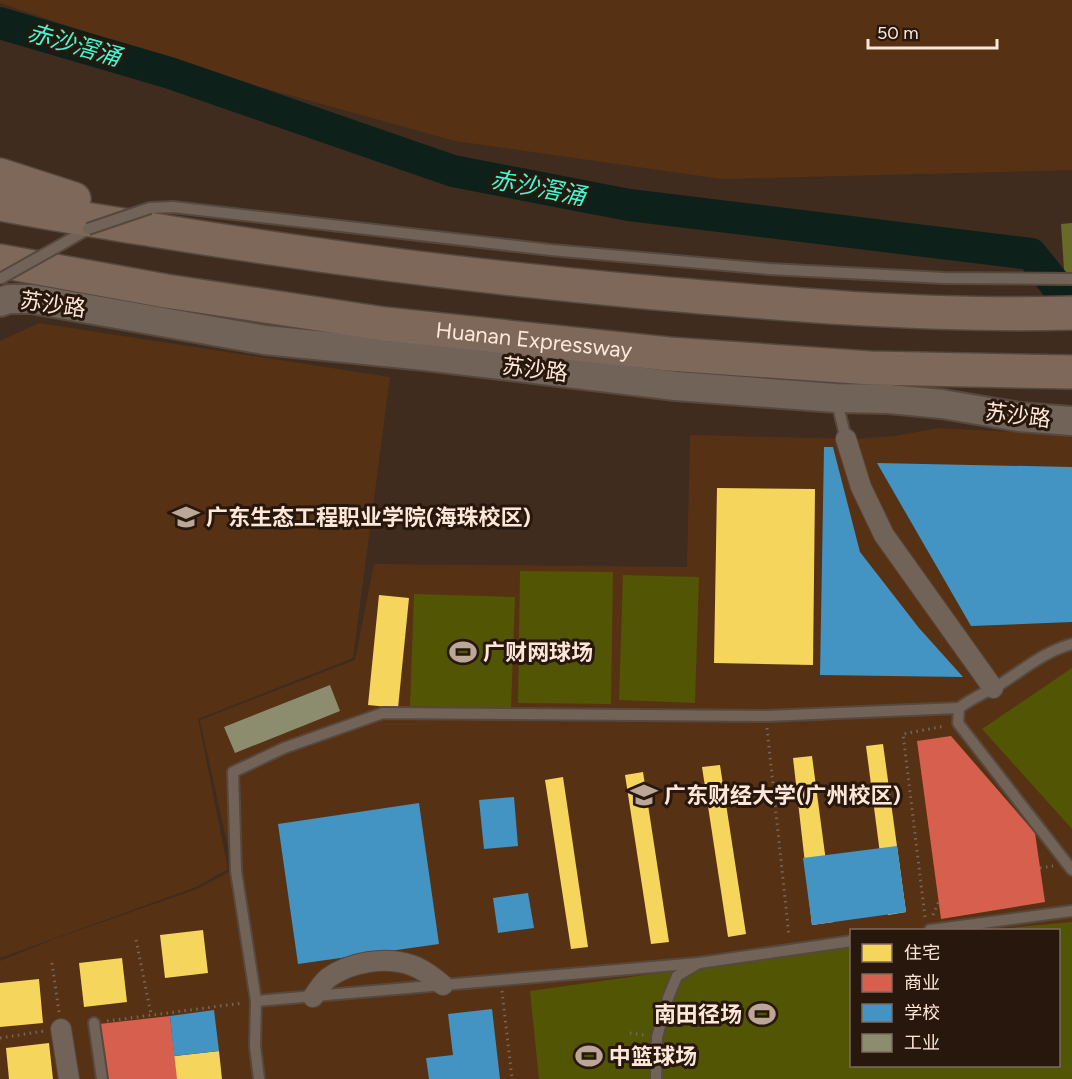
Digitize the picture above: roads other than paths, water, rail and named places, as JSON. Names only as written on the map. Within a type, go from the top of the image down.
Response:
[{"type":"highway","points":[[0,175],[36,188],[223,241]]},
{"type":"highway","points":[[0,204],[223,241],[417,269],[685,296],[909,311],[1061,313]]},
{"type":"highway","name":"Huanan Expressway","points":[[0,261],[166,291],[385,324],[669,354],[1064,380]]},
{"type":"street","name":"苏沙路","points":[[0,302],[9,299],[32,299],[265,340],[425,356],[676,386],[836,398],[889,399],[942,404],[1019,417],[1072,421]]},
{"type":"street","points":[[846,439],[861,487],[884,535],[993,688]]},
{"type":"street","points":[[313,997],[328,978],[350,967],[373,961],[409,964],[443,985]]},
{"type":"street","points":[[61,1029],[69,1079]]},
{"type":"lane","points":[[0,279],[88,229],[150,208],[173,207],[550,250],[769,269],[987,279],[1072,279]]},
{"type":"lane","points":[[836,398],[846,439]]},
{"type":"lane","points":[[259,1079],[255,1046],[256,1001],[236,871],[233,772],[284,748],[383,713],[766,716],[959,708],[973,697],[993,688],[1052,650],[1072,644]]},
{"type":"lane","points":[[959,708],[958,723],[1072,870]]},
{"type":"lane","points":[[937,929],[1072,911]]},
{"type":"lane","points":[[256,1001],[699,963],[850,942]]},
{"type":"lane","points":[[656,1079],[657,1037],[676,975],[699,963]]},
{"type":"lane","points":[[94,1023],[102,1079]]},
{"type":"waterway","name":"赤沙滘涌","points":[[0,23],[170,73],[453,171],[629,205],[1031,254],[1072,305]]},
{"type":"place","name":"广东生态工程职业学院(海珠校区)","points":[[186,517]]},
{"type":"place","name":"广财网球场","points":[[463,652]]},
{"type":"place","name":"广东财经大学(广州校区)","points":[[644,795]]},
{"type":"place","name":"南田径场","points":[[762,1014]]},
{"type":"place","name":"中篮球场","points":[[589,1056]]}]
